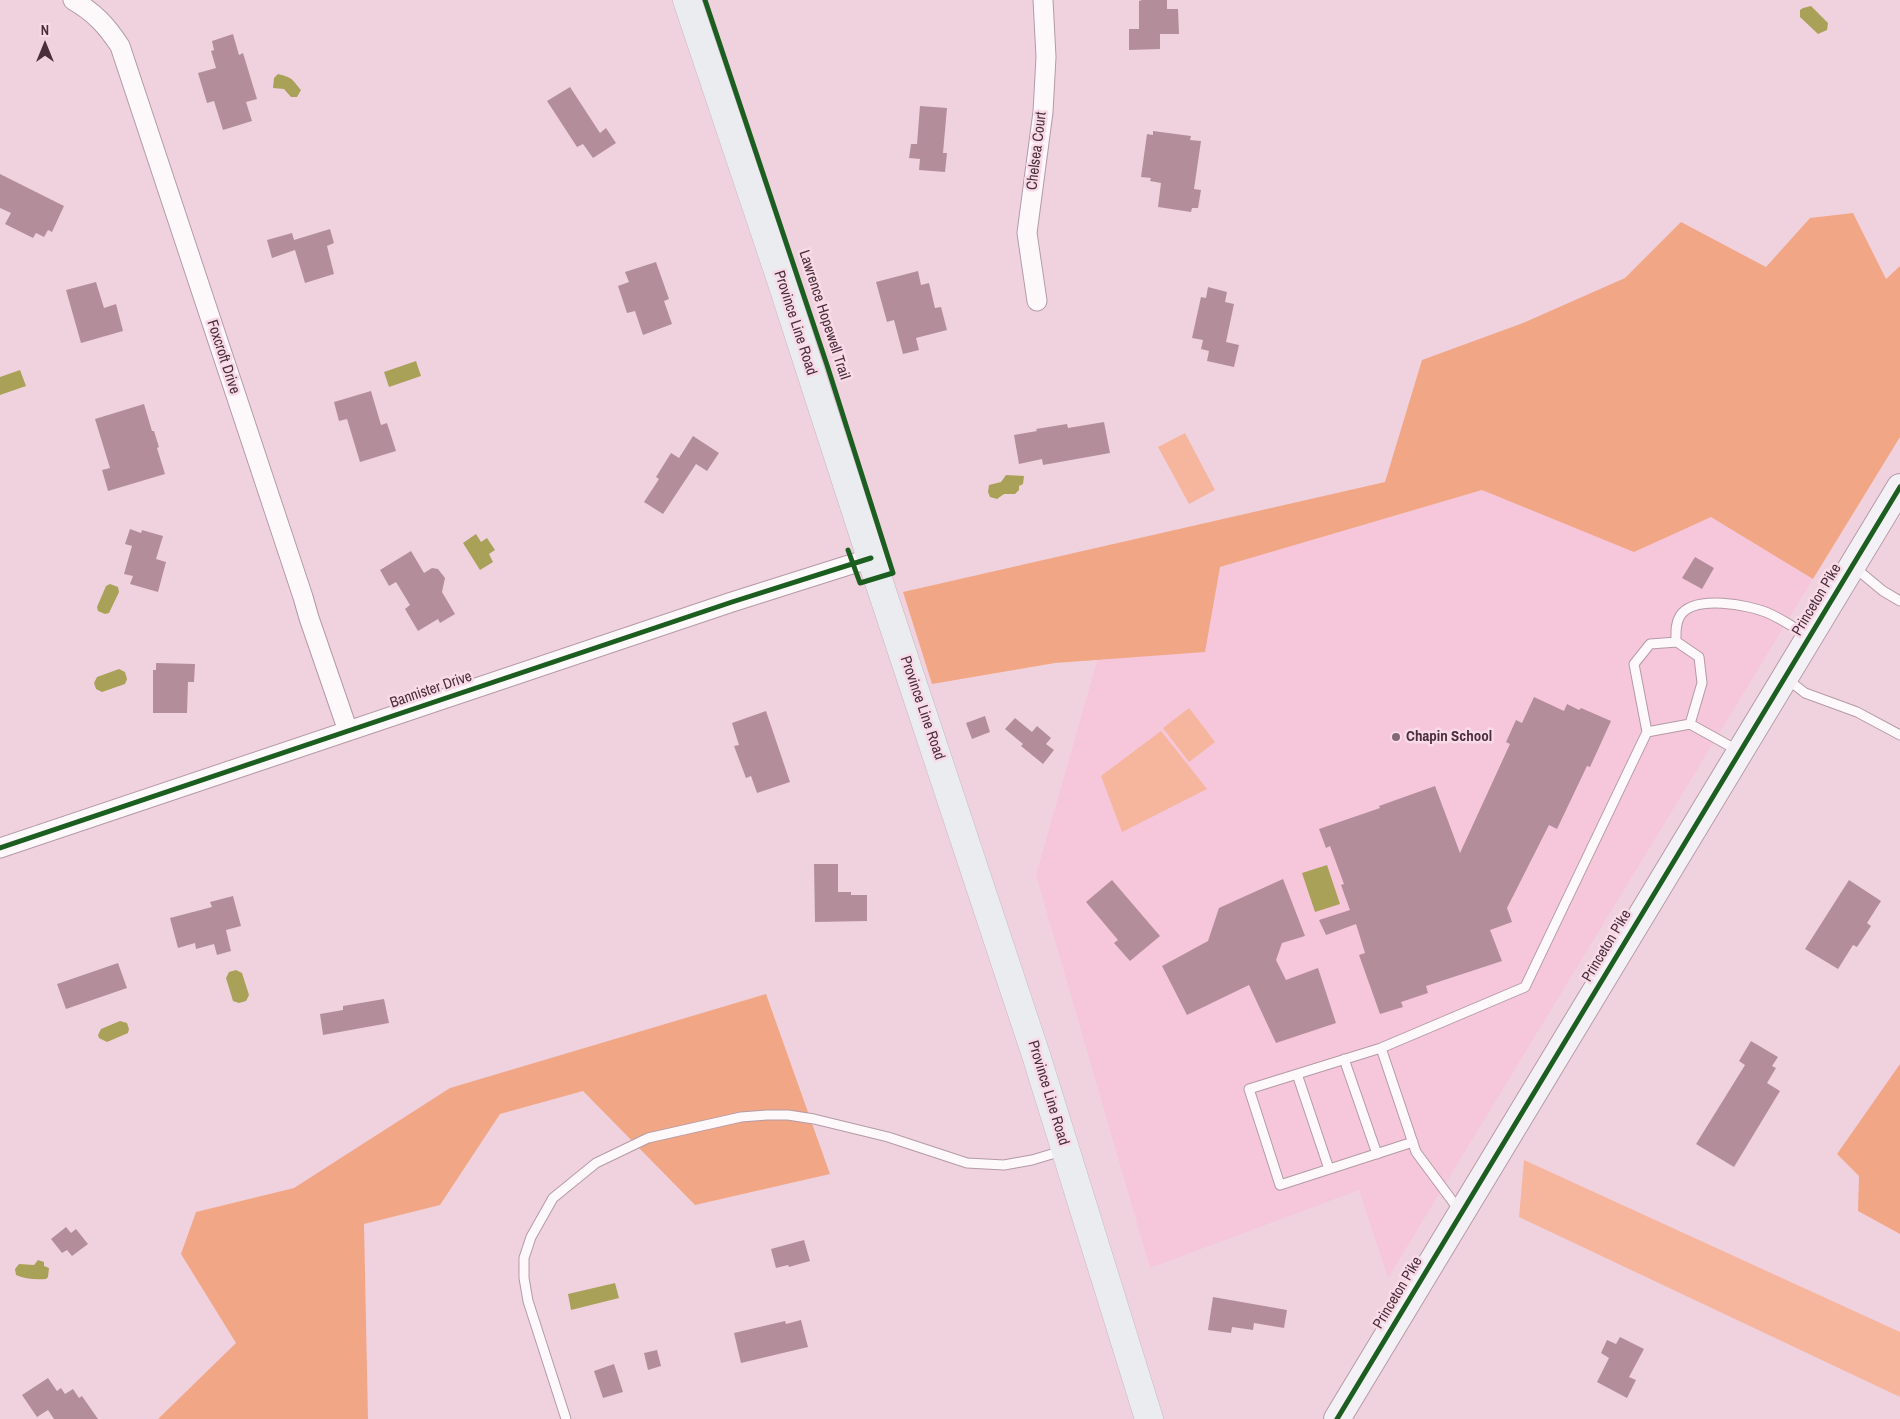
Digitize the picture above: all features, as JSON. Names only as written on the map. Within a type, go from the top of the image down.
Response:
[{"type":"main road","name":"Province Line Road","points":[[686,0],[780,276],[871,558],[958,817],[1066,1149],[1149,1419]]},
{"type":"main road","name":"Princeton Pike","points":[[1336,1419],[1900,487]]},
{"type":"street","name":"Foxcroft Drive","points":[[73,0],[89,9],[107,26],[120,46],[348,731]]},
{"type":"street","name":"Chelsea Court","points":[[1037,301],[1026,233],[1043,112],[1046,57],[1043,0]]},
{"type":"street","name":"Bannister Drive","points":[[0,848],[871,558]]},
{"type":"lane","points":[[1852,566],[1883,591],[1900,601]]},
{"type":"lane","points":[[1676,642],[1676,624],[1681,614],[1698,604],[1724,602],[1768,613],[1810,636]]},
{"type":"lane","points":[[1413,1142],[1280,1184],[1249,1089],[1381,1048],[1525,987],[1647,732],[1634,664],[1650,644],[1676,642],[1699,657],[1702,683],[1690,724]]},
{"type":"lane","points":[[1784,678],[1805,693],[1857,712],[1900,735]]},
{"type":"lane","points":[[1647,732],[1690,724],[1740,752]]},
{"type":"lane","points":[[1381,1048],[1416,1152],[1461,1213]]},
{"type":"lane","points":[[1344,1059],[1377,1154]]},
{"type":"lane","points":[[1297,1074],[1328,1169]]},
{"type":"lane","points":[[566,1419],[528,1301],[524,1278],[524,1258],[531,1237],[553,1198],[596,1162],[648,1138],[741,1117],[767,1115],[788,1115],[814,1119],[888,1137],[967,1162],[1004,1165],[1032,1160],[1066,1149]]},
{"type":"shaded area","points":[[1811,6],[1828,23],[1827,30],[1818,34],[1800,17],[1800,10]]},
{"type":"shaded area","points":[[278,74],[291,79],[301,90],[297,97],[291,97],[284,89],[273,88],[274,78]]},
{"type":"shaded area","points":[[1853,213],[1886,279],[1900,266],[1900,437],[1813,579],[1711,517],[1634,552],[1482,490],[1220,567],[1205,652],[1055,663],[932,684],[903,592],[1385,482],[1422,360],[1523,323],[1625,278],[1681,222],[1766,267],[1810,218]]},
{"type":"shaded area","points":[[416,361],[421,376],[389,387],[384,372]]},
{"type":"shaded area","points":[[20,370],[26,386],[0,395],[0,377]]},
{"type":"shaded area","name":"Chapin School","points":[[1736,415],[1861,500],[1388,1278],[1359,1190],[1150,1268],[1036,875],[1115,598]]},
{"type":"shaded area","points":[[1185,433],[1215,490],[1189,504],[1158,447]]},
{"type":"shaded area","points":[[1006,475],[1024,476],[1023,484],[1019,486],[1019,490],[1015,494],[1004,494],[997,499],[990,497],[988,492],[989,485],[1001,482]]},
{"type":"shaded area","points":[[476,534],[481,542],[487,538],[495,550],[489,554],[493,562],[480,570],[463,543]]},
{"type":"shaded area","points":[[110,584],[118,587],[119,592],[109,613],[105,614],[98,611],[97,607],[106,586]]},
{"type":"shaded area","points":[[119,669],[125,672],[127,679],[125,684],[102,692],[96,689],[94,683],[97,677]]},
{"type":"shaded area","points":[[1189,708],[1215,742],[1189,762],[1163,728]]},
{"type":"shaded area","points":[[1161,731],[1207,789],[1122,832],[1101,776]]},
{"type":"shaded area","points":[[1327,865],[1340,904],[1315,912],[1302,873]]},
{"type":"shaded area","points":[[236,970],[242,973],[249,995],[246,1001],[239,1003],[233,1001],[226,978],[229,972]]},
{"type":"shaded area","points":[[766,994],[830,1174],[695,1205],[583,1091],[500,1114],[440,1205],[364,1224],[368,1419],[158,1419],[236,1343],[181,1254],[196,1212],[294,1188],[450,1088]]},
{"type":"shaded area","points":[[120,1021],[127,1023],[128,1033],[107,1042],[99,1038],[98,1035],[101,1029]]},
{"type":"shaded area","points":[[1900,1064],[1900,1234],[1858,1211],[1859,1176],[1837,1154]]},
{"type":"shaded area","points":[[1524,1160],[1900,1332],[1900,1397],[1519,1217]]},
{"type":"shaded area","points":[[38,1260],[44,1262],[44,1266],[49,1268],[46,1279],[30,1279],[16,1275],[15,1269],[19,1264],[34,1265]]},
{"type":"shaded area","points":[[615,1283],[619,1298],[571,1310],[568,1294]]},
{"type":"building","points":[[1167,0],[1167,9],[1178,9],[1179,34],[1160,34],[1160,49],[1129,50],[1129,29],[1139,29],[1139,1]]},
{"type":"building","points":[[233,34],[239,55],[243,53],[257,99],[246,102],[252,121],[223,130],[214,101],[207,103],[198,73],[216,68],[211,51],[214,50],[212,41]]},
{"type":"building","points":[[570,87],[600,133],[606,128],[616,143],[593,158],[583,144],[577,147],[547,101]]},
{"type":"building","points":[[920,106],[947,108],[943,153],[947,153],[945,172],[919,170],[920,159],[909,158],[911,144],[917,144]]},
{"type":"building","points":[[1153,131],[1191,136],[1190,140],[1201,141],[1194,189],[1201,190],[1198,208],[1192,208],[1191,212],[1158,207],[1161,183],[1150,181],[1151,178],[1141,177],[1147,134],[1153,135]]},
{"type":"building","points":[[0,174],[64,206],[52,232],[48,230],[44,237],[36,233],[33,238],[5,224],[11,213],[0,208]]},
{"type":"building","points":[[330,229],[334,243],[327,246],[334,274],[305,283],[295,250],[272,258],[267,240],[292,233],[294,240]]},
{"type":"building","points":[[656,262],[669,299],[664,301],[672,324],[643,335],[635,311],[627,313],[618,286],[629,282],[625,272]]},
{"type":"building","points":[[918,271],[921,285],[929,283],[935,308],[941,307],[947,330],[916,338],[919,350],[903,354],[894,320],[887,322],[876,282]]},
{"type":"building","points":[[96,282],[104,308],[116,304],[123,331],[81,343],[66,290]]},
{"type":"building","points":[[1208,287],[1227,292],[1225,302],[1234,304],[1226,342],[1239,345],[1234,367],[1207,361],[1209,351],[1201,349],[1203,340],[1192,338],[1201,297],[1206,298]]},
{"type":"building","points":[[371,391],[381,425],[387,423],[396,451],[360,462],[347,419],[339,421],[334,402]]},
{"type":"building","points":[[144,404],[159,447],[157,448],[165,474],[108,491],[102,470],[110,468],[95,419]]},
{"type":"building","points":[[1104,422],[1110,453],[1043,465],[1042,459],[1019,464],[1014,435],[1067,424],[1068,428]]},
{"type":"building","points":[[693,436],[719,453],[707,471],[696,464],[663,514],[644,502],[659,479],[656,477],[671,453],[679,458]]},
{"type":"building","points":[[130,529],[141,533],[142,530],[163,536],[156,559],[166,562],[158,592],[130,584],[133,576],[124,574],[132,546],[125,544]]},
{"type":"building","points":[[411,551],[424,573],[432,568],[438,569],[445,578],[442,592],[455,614],[440,623],[438,619],[418,631],[405,609],[410,605],[396,582],[389,586],[380,570]]},
{"type":"building","points":[[1695,557],[1714,568],[1702,589],[1682,578]]},
{"type":"building","points":[[156,663],[195,664],[194,682],[188,682],[187,713],[153,713],[153,670],[156,670]]},
{"type":"building","points":[[1534,697],[1564,711],[1567,704],[1611,721],[1590,767],[1587,766],[1557,829],[1549,825],[1507,908],[1512,922],[1490,930],[1502,961],[1426,986],[1428,993],[1401,1002],[1403,1007],[1380,1014],[1359,955],[1365,953],[1356,924],[1326,935],[1319,920],[1350,910],[1341,885],[1344,884],[1330,846],[1326,848],[1319,829],[1380,808],[1379,806],[1435,786],[1460,853],[1510,744],[1506,742],[1516,720],[1522,723]]},
{"type":"building","points":[[766,711],[790,782],[757,793],[751,776],[746,778],[734,746],[739,745],[732,723]]},
{"type":"building","points":[[985,716],[990,732],[972,739],[966,723]]},
{"type":"building","points":[[1015,718],[1032,732],[1037,726],[1051,738],[1046,744],[1054,750],[1043,764],[1021,746],[1023,744],[1005,729]]},
{"type":"building","points":[[814,864],[838,864],[838,892],[851,892],[851,895],[867,895],[867,921],[815,922]]},
{"type":"building","points":[[1283,879],[1305,936],[1282,943],[1276,960],[1286,980],[1318,968],[1336,1023],[1276,1043],[1249,985],[1187,1015],[1162,966],[1208,941],[1219,908]]},
{"type":"building","points":[[1112,880],[1160,936],[1130,961],[1114,943],[1118,940],[1086,902]]},
{"type":"building","points":[[1849,880],[1881,901],[1867,923],[1871,926],[1857,947],[1853,945],[1838,969],[1805,949]]},
{"type":"building","points":[[233,896],[241,926],[226,930],[231,951],[217,955],[214,944],[196,949],[195,943],[178,948],[170,918],[212,907],[210,902]]},
{"type":"building","points":[[118,963],[127,988],[66,1009],[57,984]]},
{"type":"building","points":[[384,999],[389,1023],[323,1035],[320,1014],[343,1010],[343,1006]]},
{"type":"building","points":[[1751,1041],[1778,1057],[1772,1066],[1776,1068],[1767,1083],[1780,1091],[1734,1167],[1696,1144],[1745,1065],[1739,1061]]},
{"type":"building","points":[[66,1227],[71,1233],[76,1229],[88,1244],[72,1256],[67,1250],[62,1253],[51,1239]]},
{"type":"building","points":[[804,1240],[810,1261],[789,1267],[788,1265],[776,1268],[771,1249]]},
{"type":"building","points":[[1213,1297],[1287,1310],[1284,1328],[1254,1323],[1253,1330],[1232,1327],[1231,1333],[1208,1330]]},
{"type":"building","points":[[801,1320],[808,1347],[741,1363],[734,1333],[785,1321],[786,1324]]},
{"type":"building","points":[[1620,1337],[1644,1349],[1629,1377],[1636,1380],[1627,1398],[1597,1382],[1609,1358],[1601,1353],[1607,1340],[1616,1344]]},
{"type":"building","points":[[657,1350],[661,1366],[648,1370],[644,1353]]},
{"type":"building","points":[[614,1364],[623,1392],[603,1398],[594,1371]]},
{"type":"building","points":[[48,1378],[57,1391],[61,1388],[65,1394],[73,1389],[79,1398],[82,1396],[98,1419],[54,1419],[48,1410],[37,1417],[22,1395]]},
{"type":"cycle path","name":"Lawrence Hopewell Trail","points":[[705,0],[827,365],[893,573],[860,583],[848,550]]},
{"type":"cycle path","points":[[1337,1419],[1900,487]]},
{"type":"cycle path","points":[[0,848],[732,602],[871,558]]},
{"type":"place","name":"Chapin School","points":[[1396,737]]}]
